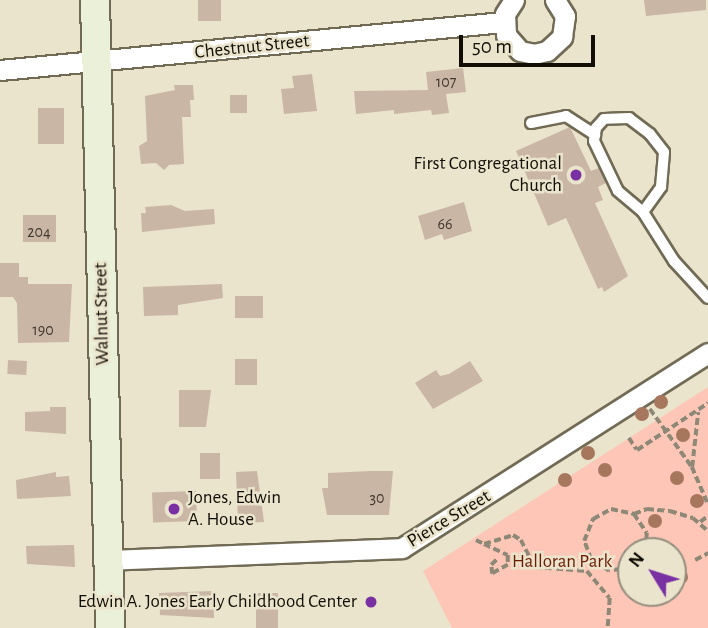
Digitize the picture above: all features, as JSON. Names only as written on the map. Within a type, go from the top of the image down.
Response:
[{"type":"street","name":"Walnut Street","points":[[95,0],[110,628]]},
{"type":"street","points":[[514,0],[503,22],[510,42],[520,51],[547,51],[565,31],[565,16],[555,0]]},
{"type":"street","name":"Chestnut Street","points":[[0,70],[503,22]]},
{"type":"street","name":"Pierce Street","points":[[107,560],[352,554],[407,546],[708,353]]},
{"type":"lane","points":[[595,135],[604,119],[618,115],[640,124],[664,152],[664,175],[643,212]]},
{"type":"lane","points":[[531,123],[566,116],[595,135],[618,191],[643,212],[674,261],[708,298]]},
{"type":"path","points":[[629,438],[637,450],[708,403]]},
{"type":"path","points":[[650,407],[692,467],[708,504]]},
{"type":"path","points":[[692,467],[698,412]]},
{"type":"path","points":[[617,571],[612,572],[594,563],[584,541],[590,522],[611,509],[634,514],[663,510],[700,522],[708,531]]},
{"type":"path","points":[[634,514],[647,533],[647,537]]},
{"type":"path","points":[[700,522],[708,516]]},
{"type":"path","points":[[484,544],[513,535],[521,540],[535,567],[587,571],[610,598],[608,628]]},
{"type":"path","points":[[476,540],[508,555],[508,565],[492,574],[491,565],[496,559]]},
{"type":"path","points":[[695,560],[708,553]]},
{"type":"path","points":[[587,571],[594,563]]},
{"type":"green space","name":"Halloran Park","points":[[708,387],[708,628],[452,628],[423,571]]},
{"type":"building","points":[[198,0],[221,0],[221,21],[198,21]]},
{"type":"building","points":[[644,0],[706,0],[706,10],[646,16]]},
{"type":"building","points":[[463,68],[466,92],[446,94],[449,113],[432,115],[431,110],[394,114],[394,110],[356,114],[354,91],[428,90],[426,72]]},
{"type":"building","points":[[312,74],[317,111],[284,114],[281,89],[294,88],[292,76]]},
{"type":"building","points":[[174,85],[193,85],[191,117],[182,117],[184,164],[169,165],[164,170],[156,163],[141,164],[139,146],[147,141],[145,96],[175,90]]},
{"type":"building","points":[[230,95],[247,95],[247,113],[230,113]]},
{"type":"building","points":[[38,108],[64,108],[64,144],[38,144]]},
{"type":"building","points":[[570,127],[591,171],[599,168],[606,183],[598,187],[603,200],[595,203],[628,276],[604,292],[602,287],[598,289],[566,218],[548,226],[516,151]]},
{"type":"building","points":[[464,202],[472,231],[444,240],[442,234],[425,240],[418,216]]},
{"type":"building","points":[[171,205],[185,211],[214,209],[215,224],[142,232],[141,213],[146,213],[145,207]]},
{"type":"building","points":[[23,215],[56,215],[56,242],[23,242]]},
{"type":"building","points":[[0,263],[19,263],[19,277],[28,277],[28,284],[72,284],[69,342],[18,343],[17,303],[13,297],[0,297]]},
{"type":"building","points":[[222,284],[223,298],[178,305],[178,315],[144,316],[143,287]]},
{"type":"building","points":[[235,296],[263,296],[263,318],[235,318]]},
{"type":"building","points":[[235,359],[257,359],[257,385],[235,385]]},
{"type":"building","points":[[8,360],[27,361],[26,375],[7,374]]},
{"type":"building","points":[[470,361],[483,381],[433,409],[415,383],[436,370],[440,376],[449,374]]},
{"type":"building","points":[[179,390],[211,390],[206,427],[179,427]]},
{"type":"building","points":[[50,407],[66,407],[66,434],[25,431],[25,412],[50,411]]},
{"type":"building","points":[[200,453],[220,453],[220,479],[200,479]]},
{"type":"building","points":[[257,471],[264,522],[238,523],[236,472]]},
{"type":"building","points":[[393,471],[389,515],[327,515],[322,488],[328,488],[328,473]]},
{"type":"building","points":[[56,472],[56,477],[69,476],[71,496],[17,499],[16,480]]},
{"type":"building","name":"Jones, Edwin A. House","points":[[196,491],[197,521],[153,523],[152,493]]},
{"type":"building","points":[[74,545],[75,567],[27,564],[26,546]]},
{"type":"building","points":[[213,591],[214,618],[160,615],[159,593]]},
{"type":"building","points":[[256,593],[278,593],[278,628],[256,628]]},
{"type":"place","name":"First Congregational Church","points":[[576,175]]},
{"type":"place","name":"Jones, Edwin A. House","points":[[174,509]]},
{"type":"place","name":"Edwin A. Jones Early Childhood Center","points":[[371,602]]}]
